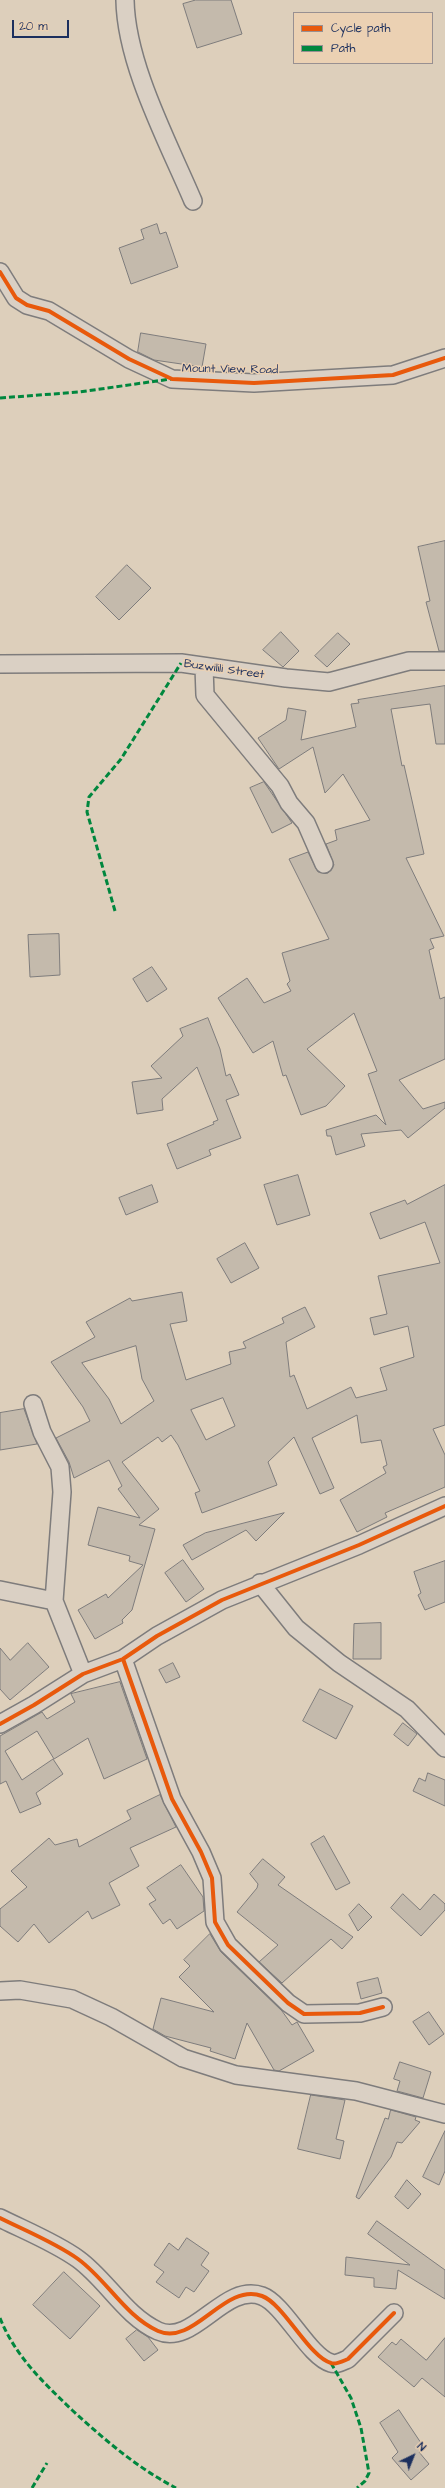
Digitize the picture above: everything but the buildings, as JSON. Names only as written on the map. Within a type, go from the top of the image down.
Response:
[{"type":"street","points":[[125,0],[125,17],[146,93],[194,201]]},
{"type":"street","name":"Mount View Road","points":[[0,272],[16,298],[27,304],[49,311],[129,359],[172,379],[254,384],[393,375],[445,358]]},
{"type":"street","name":"Buzwilili Street","points":[[0,664],[181,663],[329,682],[409,661],[445,661]]},
{"type":"street","points":[[204,667],[205,695],[280,786],[289,803],[306,823],[324,864]]},
{"type":"street","points":[[33,1404],[42,1432],[58,1460],[62,1480],[54,1601],[83,1674]]},
{"type":"street","points":[[0,1724],[34,1705],[83,1674],[123,1659],[157,1636],[222,1600],[260,1583],[295,1572],[352,1548],[445,1506]]},
{"type":"street","points":[[260,1583],[296,1628],[339,1663],[407,1709],[445,1748]]},
{"type":"street","points":[[0,1590],[54,1601]]},
{"type":"street","points":[[123,1659],[172,1799],[201,1852],[212,1878],[215,1922],[228,1945],[288,2003],[304,2014],[360,2013],[383,2007]]},
{"type":"street","points":[[0,1991],[20,1990],[72,1999],[111,2017],[183,2058],[236,2075],[356,2091],[445,2114]]},
{"type":"street","points":[[0,2218],[78,2258],[129,2310],[152,2328],[161,2332],[173,2334],[186,2330],[244,2294],[263,2296],[280,2310],[317,2353],[331,2363],[340,2363],[348,2359],[394,2313]]},
{"type":"marked path","points":[[0,398],[79,392],[171,379]]},
{"type":"marked path","points":[[115,911],[87,812],[89,797],[121,759],[181,663]]},
{"type":"marked path","points":[[0,2318],[6,2332],[22,2356],[40,2379],[61,2400],[134,2462],[176,2488]]},
{"type":"marked path","points":[[331,2363],[351,2398],[361,2428],[369,2473],[365,2481],[357,2488]]},
{"type":"marked path","points":[[32,2488],[47,2463]]},
{"type":"cycle path","points":[[0,272],[16,298],[27,305],[49,311],[129,359],[172,379],[254,383],[393,375],[445,358]]},
{"type":"cycle path","points":[[0,1724],[34,1705],[83,1674],[123,1659],[157,1636],[222,1600],[359,1545],[445,1506]]},
{"type":"cycle path","points":[[123,1659],[172,1799],[201,1852],[212,1878],[215,1922],[228,1945],[288,2003],[304,2014],[360,2013],[383,2007]]},
{"type":"cycle path","points":[[0,2218],[50,2242],[78,2259],[98,2277],[126,2307],[146,2324],[158,2331],[171,2334],[184,2330],[235,2298],[248,2294],[262,2296],[279,2309],[314,2351],[323,2359],[335,2364],[348,2359],[394,2313]]}]
